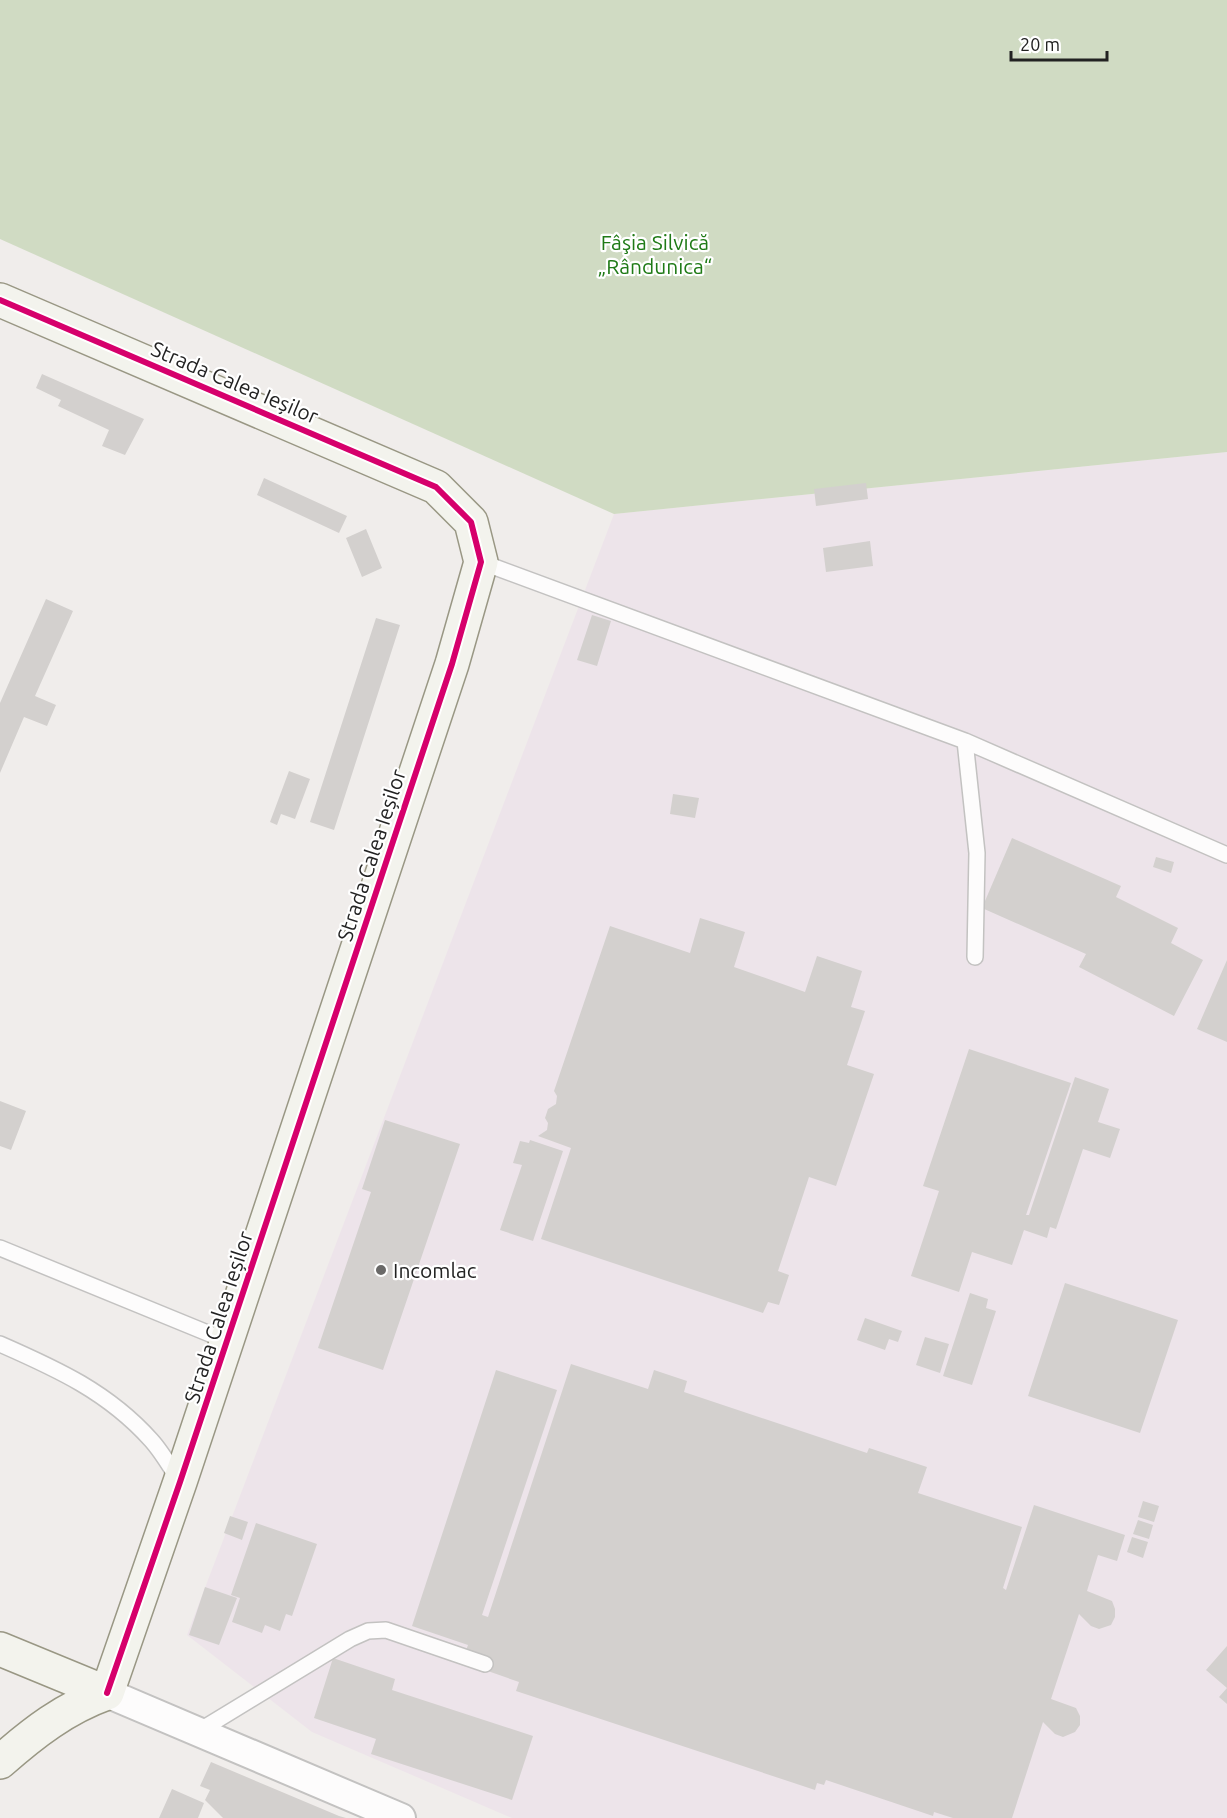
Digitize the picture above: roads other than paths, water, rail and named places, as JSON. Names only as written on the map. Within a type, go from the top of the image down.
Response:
[{"type":"street","name":"Strada Calea Ieșilor","points":[[0,300],[436,487],[471,522],[481,562],[469,612],[180,1482],[107,1693]]},
{"type":"street","points":[[0,1649],[401,1818]]},
{"type":"street","points":[[0,1762],[50,1721],[68,1710],[107,1693]]},
{"type":"lane","points":[[481,562],[965,741],[1227,855]]},
{"type":"lane","points":[[965,741],[977,853],[975,957]]},
{"type":"lane","points":[[0,1248],[227,1341]]},
{"type":"lane","points":[[0,1344],[75,1377],[124,1413],[153,1441],[180,1482]]},
{"type":"lane","points":[[199,1731],[350,1639],[368,1631],[386,1630],[485,1664]]},
{"type":"place","name":"Incomlac","points":[[381,1270]]},
{"type":"park label","name":"Fâşia Silvică „Rândunica“","points":[[655,254]]}]
